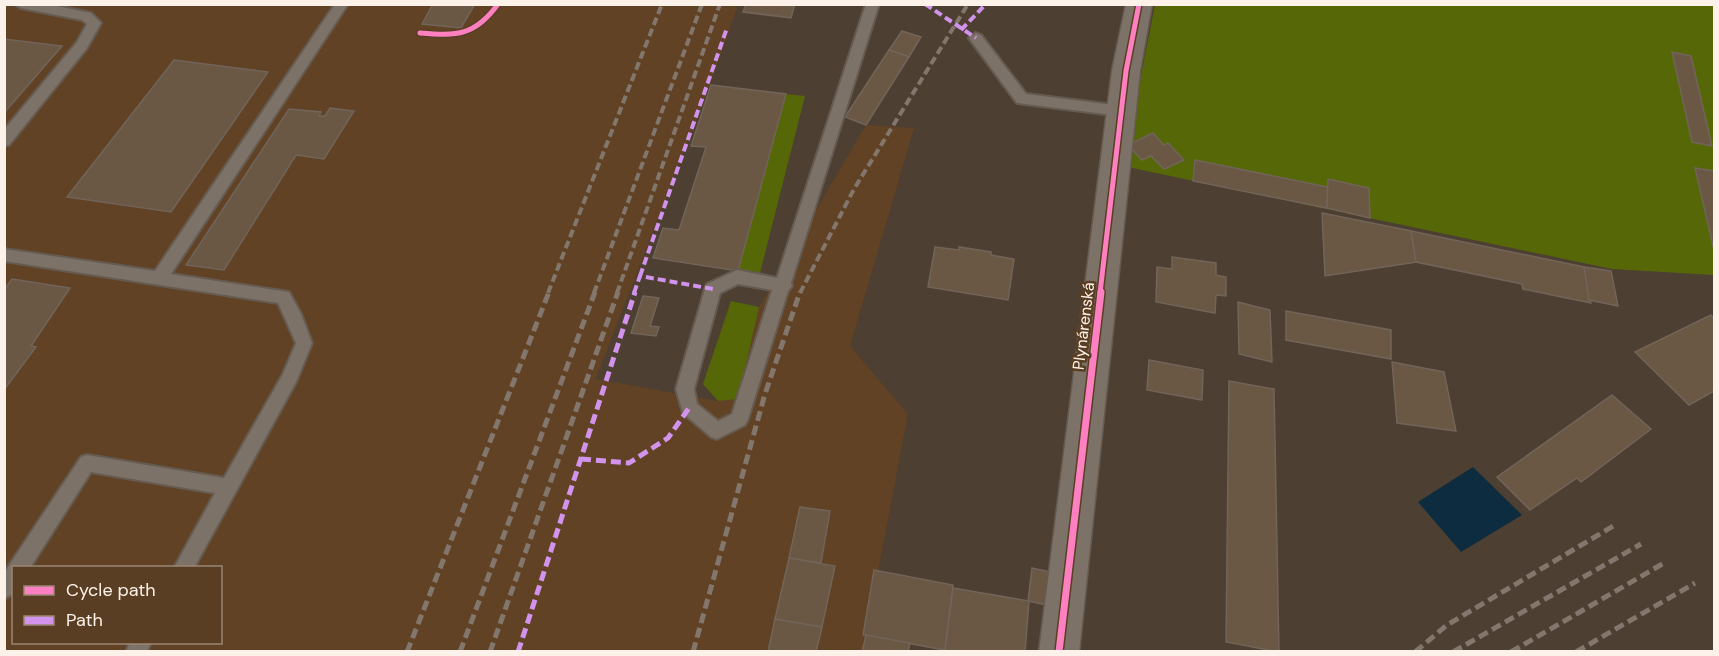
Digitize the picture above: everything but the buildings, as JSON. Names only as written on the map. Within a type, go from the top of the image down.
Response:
[{"type":"street","name":"Plynárenská","points":[[1059,651],[1121,111],[1139,4]]},
{"type":"lane","points":[[4,141],[82,45],[94,23],[86,16],[21,4]]},
{"type":"lane","points":[[159,279],[342,4]]},
{"type":"lane","points":[[784,286],[736,277],[713,289],[685,388],[689,408],[717,431],[739,419],[784,286],[873,4]]},
{"type":"lane","points":[[976,39],[1022,99],[1121,111]]},
{"type":"lane","points":[[4,255],[283,297],[293,314],[304,343],[290,377],[184,566]]},
{"type":"lane","points":[[20,566],[87,463],[228,487]]},
{"type":"shaded area","points":[[4,5],[738,5],[710,84],[596,379],[718,401],[738,398],[759,307],[866,125],[914,128],[850,346],[908,414],[863,651],[5,651]]},
{"type":"green space","points":[[1155,5],[1714,5],[1714,171],[1695,168],[1714,250],[1714,275],[1612,269],[1123,166]]},
{"type":"green space","points":[[786,94],[805,96],[760,273],[738,271]]},
{"type":"green space","points":[[731,301],[759,307],[738,399],[718,401],[703,384]]},
{"type":"water","points":[[1473,467],[1522,515],[1461,552],[1418,502]]},
{"type":"railway","points":[[548,293],[662,4]]},
{"type":"railway","points":[[594,293],[702,4]]},
{"type":"railway","points":[[617,293],[720,4]]},
{"type":"railway","points":[[800,293],[854,189],[968,4]]},
{"type":"railway","points":[[407,652],[549,292]]},
{"type":"railway","points":[[460,652],[595,292]]},
{"type":"railway","points":[[490,652],[618,292]]},
{"type":"railway","points":[[693,652],[765,394],[800,292]]},
{"type":"railway","points":[[1415,652],[1447,625],[1615,525]]},
{"type":"railway","points":[[1453,652],[1641,544]]},
{"type":"railway","points":[[1511,652],[1664,563]]},
{"type":"railway","points":[[1576,652],[1695,583]]},
{"type":"marked path","points":[[925,4],[976,38]]},
{"type":"marked path","points":[[961,30],[986,4]]},
{"type":"marked path","points":[[640,276],[727,28]]},
{"type":"marked path","points":[[518,652],[640,276],[713,289]]},
{"type":"marked path","points":[[581,459],[629,463],[668,438],[689,408]]},
{"type":"cycle path","points":[[420,33],[445,35],[465,33],[482,24],[498,4]]},
{"type":"cycle path","points":[[1059,652],[1126,71],[1139,4]]}]
